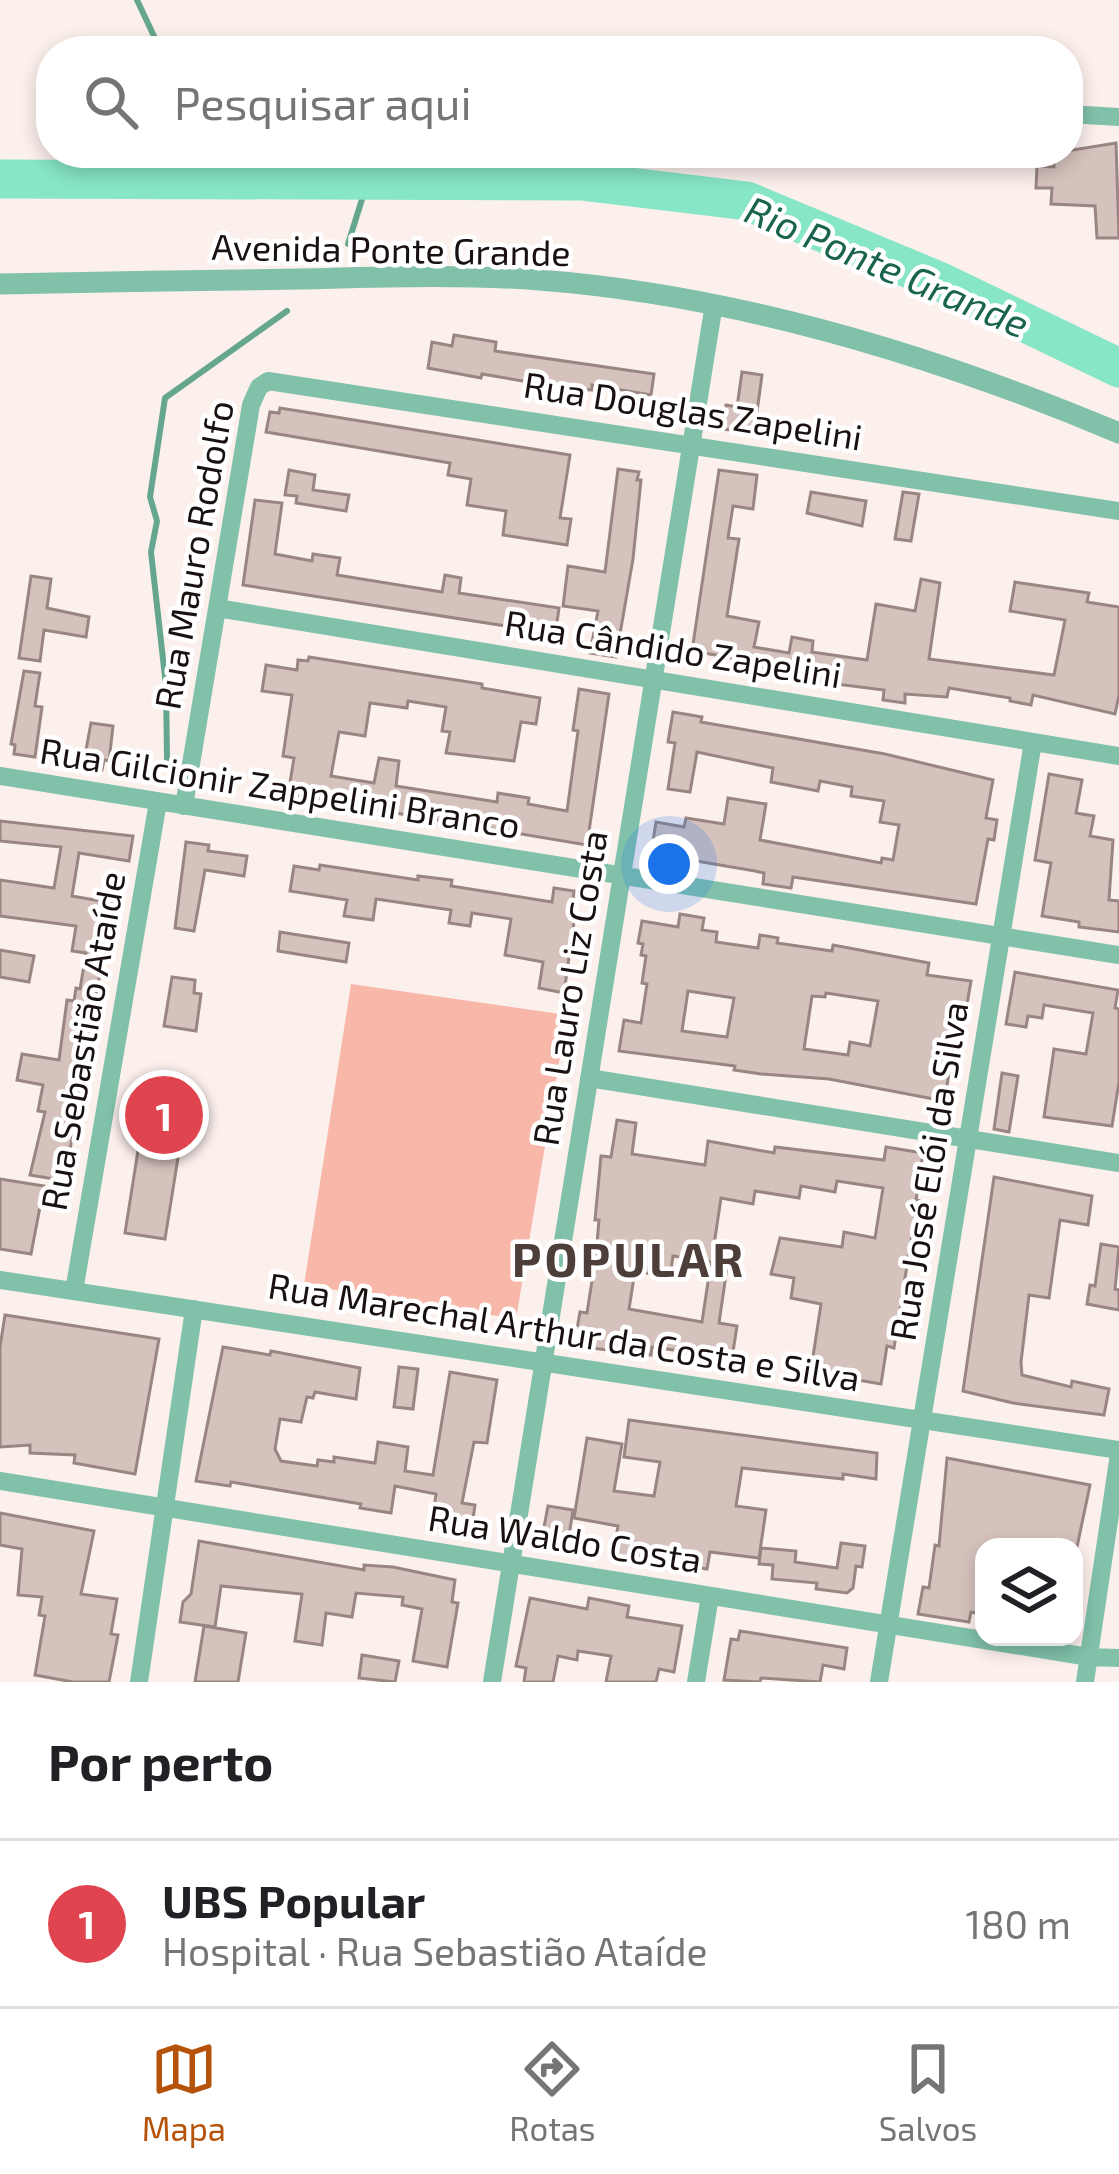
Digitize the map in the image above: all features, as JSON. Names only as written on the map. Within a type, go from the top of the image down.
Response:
[{"type":"street","points":[[1083,115],[1119,117]]},
{"type":"street","name":"Avenida Ponte Grande","points":[[0,284],[538,280],[714,304],[891,352],[1119,433]]},
{"type":"street","name":"Rua Lauro Liz Costa","points":[[491,1682],[714,304]]},
{"type":"street","name":"Rua Douglas Zapelini","points":[[259,387],[279,381],[1119,511]]},
{"type":"street","name":"Rua Mauro Rodolfo","points":[[184,806],[251,405],[259,387]]},
{"type":"street","name":"Rua Cândido Zapelini","points":[[217,608],[1119,756]]},
{"type":"street","name":"Rua José Elói da Silva","points":[[879,1682],[1033,742]]},
{"type":"street","name":"Rua Gilcionir Zappelini Branco","points":[[0,776],[1119,955]]},
{"type":"street","name":"Rua Sebastião Ataíde","points":[[74,1291],[158,802]]},
{"type":"street","points":[[589,1078],[1119,1163]]},
{"type":"street","name":"Rua Marechal Arthur da Costa e Silva","points":[[0,1280],[1119,1452]]},
{"type":"street","points":[[139,1682],[194,1310]]},
{"type":"street","points":[[1085,1682],[1119,1452]]},
{"type":"street","name":"Rua Waldo Costa","points":[[0,1481],[1089,1657],[1119,1658]]},
{"type":"street","points":[[696,1682],[710,1596]]},
{"type":"shaded area","points":[[351,984],[567,1015],[516,1319],[304,1285]]},
{"type":"building","points":[[1116,143],[1119,238],[1097,238],[1095,206],[1051,204],[1052,188],[1036,188],[1037,168],[1083,168],[1083,148]]},
{"type":"building","points":[[454,335],[496,342],[495,351],[654,374],[651,395],[428,368],[432,342],[452,346]]},
{"type":"building","points":[[742,372],[762,375],[754,434],[723,429],[726,405],[737,407]]},
{"type":"building","points":[[280,408],[570,455],[560,518],[571,519],[567,545],[503,535],[506,511],[467,505],[471,479],[448,475],[450,463],[266,432],[270,412],[279,413]]},
{"type":"building","points":[[618,469],[639,472],[637,480],[641,480],[616,657],[590,653],[598,611],[563,606],[568,566],[605,572]]},
{"type":"building","points":[[289,470],[315,475],[313,490],[349,495],[346,511],[296,503],[297,496],[285,495]]},
{"type":"building","points":[[719,470],[757,475],[753,509],[733,506],[728,538],[739,539],[727,616],[759,622],[754,647],[789,653],[792,637],[813,641],[812,652],[867,660],[876,604],[915,611],[921,579],[940,583],[929,659],[1054,675],[1065,620],[1010,611],[1015,582],[1089,593],[1087,602],[1119,607],[1115,714],[1033,695],[1031,705],[949,688],[947,697],[905,694],[905,703],[883,700],[884,690],[820,682],[821,677],[772,668],[771,676],[748,672],[750,661],[692,651]]},
{"type":"building","points":[[811,492],[866,501],[862,526],[807,513]]},
{"type":"building","points":[[903,492],[919,494],[911,541],[895,539]]},
{"type":"building","points":[[255,500],[282,503],[275,554],[312,561],[313,554],[340,558],[337,575],[442,592],[445,575],[461,578],[459,593],[559,608],[556,629],[539,626],[538,631],[243,585]]},
{"type":"building","points":[[31,576],[51,579],[47,608],[89,617],[86,637],[44,630],[40,661],[19,658]]},
{"type":"building","points":[[309,657],[482,684],[482,688],[540,698],[536,724],[521,722],[514,761],[446,753],[450,732],[442,731],[446,707],[408,701],[407,708],[370,703],[365,736],[339,732],[331,776],[374,783],[379,758],[399,761],[396,786],[497,802],[498,793],[567,811],[579,689],[609,694],[587,845],[288,795],[294,758],[283,756],[292,695],[262,691],[266,665],[297,670],[298,660]]},
{"type":"building","points":[[24,671],[40,673],[35,706],[42,707],[35,757],[14,754],[11,744]]},
{"type":"building","points":[[673,712],[702,717],[701,722],[885,754],[993,780],[986,818],[997,820],[994,840],[988,839],[976,904],[793,877],[791,888],[763,884],[764,873],[679,858],[678,867],[661,864],[662,856],[651,854],[656,822],[684,827],[686,818],[724,824],[728,798],[766,804],[760,840],[881,863],[882,858],[893,860],[899,825],[880,822],[884,801],[851,796],[852,787],[820,781],[818,791],[771,782],[773,768],[697,752],[690,792],[668,789],[675,743],[668,742]]},
{"type":"building","points":[[91,723],[113,726],[109,761],[104,760],[102,770],[83,766]]},
{"type":"building","points":[[1049,774],[1082,780],[1076,813],[1094,816],[1090,836],[1113,840],[1109,900],[1119,901],[1119,932],[1042,916],[1051,863],[1035,860]]},
{"type":"building","points":[[0,821],[133,836],[129,861],[79,853],[72,896],[112,903],[70,1150],[66,1150],[60,1180],[30,1175],[45,1112],[38,1111],[43,1085],[17,1080],[22,1054],[59,1060],[67,1000],[74,1001],[76,988],[80,989],[86,953],[72,951],[76,926],[0,916],[0,880],[54,888],[61,847],[0,841]]},
{"type":"building","points":[[186,842],[209,845],[208,851],[247,856],[244,876],[205,870],[194,931],[175,928]]},
{"type":"building","points":[[320,865],[418,880],[418,876],[452,880],[451,886],[552,902],[554,888],[574,891],[564,993],[539,988],[543,962],[505,955],[511,919],[472,913],[470,926],[449,923],[451,910],[376,899],[373,920],[344,916],[347,900],[290,891],[294,866],[319,870]]},
{"type":"building","points":[[680,914],[704,918],[702,930],[717,932],[716,942],[758,948],[760,935],[778,938],[777,943],[832,951],[833,945],[929,963],[927,975],[971,981],[962,1033],[950,1031],[945,1063],[951,1064],[944,1101],[829,1079],[761,1074],[734,1070],[735,1066],[619,1051],[624,1020],[641,1023],[647,984],[642,983],[646,956],[641,955],[643,944],[638,943],[642,921],[678,927]],"holes":[[[688,991],[734,998],[727,1037],[682,1031]],[[826,993],[878,1001],[870,1046],[850,1042],[848,1055],[804,1049],[812,996],[825,997]]]},
{"type":"building","points":[[280,932],[349,943],[346,962],[278,951]]},
{"type":"building","points":[[0,950],[34,956],[29,982],[0,977]]},
{"type":"building","points":[[1015,972],[1118,990],[1119,1082],[1112,1126],[1044,1117],[1054,1049],[1086,1054],[1093,1013],[1044,1005],[1042,1018],[1028,1016],[1026,1027],[1006,1024]]},
{"type":"building","points":[[172,977],[195,980],[194,993],[201,994],[196,1031],[164,1026]]},
{"type":"building","points":[[1002,1073],[1018,1076],[1009,1132],[994,1129]]},
{"type":"building","points":[[154,1084],[189,1089],[165,1239],[125,1233]]},
{"type":"building","points":[[617,1120],[636,1123],[632,1154],[705,1165],[708,1141],[774,1153],[775,1147],[884,1160],[886,1147],[923,1153],[916,1200],[922,1201],[918,1221],[914,1221],[894,1348],[887,1346],[881,1384],[829,1375],[828,1386],[809,1383],[821,1304],[791,1298],[794,1278],[771,1274],[780,1238],[842,1247],[844,1232],[875,1238],[883,1188],[837,1181],[835,1192],[801,1186],[799,1198],[755,1191],[753,1204],[721,1198],[714,1245],[730,1247],[719,1323],[737,1326],[732,1358],[652,1347],[651,1355],[574,1346],[580,1312],[587,1313],[596,1255],[601,1156],[611,1157]],"holes":[[[673,1256],[711,1262],[702,1322],[629,1309],[635,1271],[670,1277]]]},
{"type":"building","points":[[994,1177],[1092,1196],[1088,1225],[1060,1220],[1049,1298],[1029,1295],[1021,1362],[1022,1375],[1071,1387],[1072,1381],[1109,1389],[1104,1415],[963,1391]]},
{"type":"building","points":[[0,1179],[44,1186],[31,1254],[0,1249]]},
{"type":"building","points":[[1101,1244],[1119,1247],[1115,1289],[1119,1290],[1119,1310],[1087,1304],[1090,1285],[1095,1286]]},
{"type":"building","points":[[5,1315],[159,1339],[135,1474],[74,1463],[75,1455],[30,1453],[30,1445],[0,1447],[0,1347]]},
{"type":"building","points":[[223,1347],[360,1368],[356,1399],[315,1392],[313,1398],[307,1397],[301,1422],[280,1419],[275,1449],[281,1461],[317,1466],[318,1460],[334,1462],[334,1457],[375,1463],[378,1442],[408,1447],[405,1471],[433,1475],[450,1372],[497,1380],[487,1443],[474,1442],[462,1503],[475,1505],[471,1532],[437,1527],[439,1516],[433,1515],[436,1494],[395,1486],[391,1513],[231,1482],[230,1486],[196,1481]]},
{"type":"building","points":[[399,1367],[418,1369],[413,1409],[394,1407]]},
{"type":"building","points":[[629,1420],[877,1453],[876,1479],[742,1468],[736,1506],[766,1510],[759,1558],[710,1552],[707,1569],[688,1566],[690,1558],[642,1551],[641,1560],[613,1555],[618,1526],[574,1518],[587,1438],[622,1444],[614,1491],[654,1496],[660,1462],[624,1457]]},
{"type":"building","points":[[947,1458],[1090,1485],[1079,1538],[975,1538],[975,1613],[971,1612],[969,1622],[918,1614],[923,1587],[929,1588],[935,1545],[939,1546]]},
{"type":"building","points":[[548,1506],[573,1510],[567,1548],[541,1543]]},
{"type":"building","points":[[0,1513],[94,1531],[81,1594],[117,1599],[111,1634],[118,1635],[109,1682],[35,1675],[45,1616],[39,1615],[42,1597],[18,1595],[22,1549],[0,1545]]},
{"type":"building","points":[[199,1541],[364,1570],[364,1565],[393,1567],[455,1580],[452,1602],[458,1603],[447,1667],[413,1661],[422,1609],[402,1605],[403,1597],[356,1593],[352,1617],[326,1613],[322,1645],[295,1641],[302,1594],[221,1586],[215,1627],[180,1622],[183,1602],[191,1594]]},
{"type":"building","points":[[841,1543],[865,1546],[862,1567],[856,1566],[853,1588],[847,1593],[816,1589],[817,1583],[772,1579],[773,1565],[759,1564],[761,1548],[796,1551],[795,1562],[837,1568]]},
{"type":"building","points":[[530,1598],[587,1609],[589,1598],[629,1606],[627,1617],[682,1626],[674,1672],[659,1669],[656,1682],[606,1682],[611,1656],[578,1651],[577,1660],[558,1656],[553,1682],[524,1682],[526,1668],[516,1666]]},
{"type":"building","points":[[204,1626],[246,1633],[238,1682],[195,1682]]},
{"type":"building","points":[[740,1631],[847,1648],[844,1669],[823,1665],[820,1682],[724,1680],[731,1639],[738,1640]]},
{"type":"building","points":[[362,1655],[399,1661],[395,1682],[359,1678]]},
{"type":"waterway","points":[[137,0],[154,36]]},
{"type":"waterway","points":[[194,168],[201,180]]},
{"type":"waterway","name":"Rio Ponte Grande","points":[[0,179],[581,181],[747,201],[941,282],[1119,368]]},
{"type":"waterway","points":[[348,244],[368,180]]},
{"type":"waterway","points":[[167,759],[166,686],[151,552],[157,521],[150,497],[165,398],[287,311]]},
{"type":"place","name":"UBS Popular","points":[[164,1115]]},
{"type":"district","name":"POPULAR","points":[[629,1260]]}]
